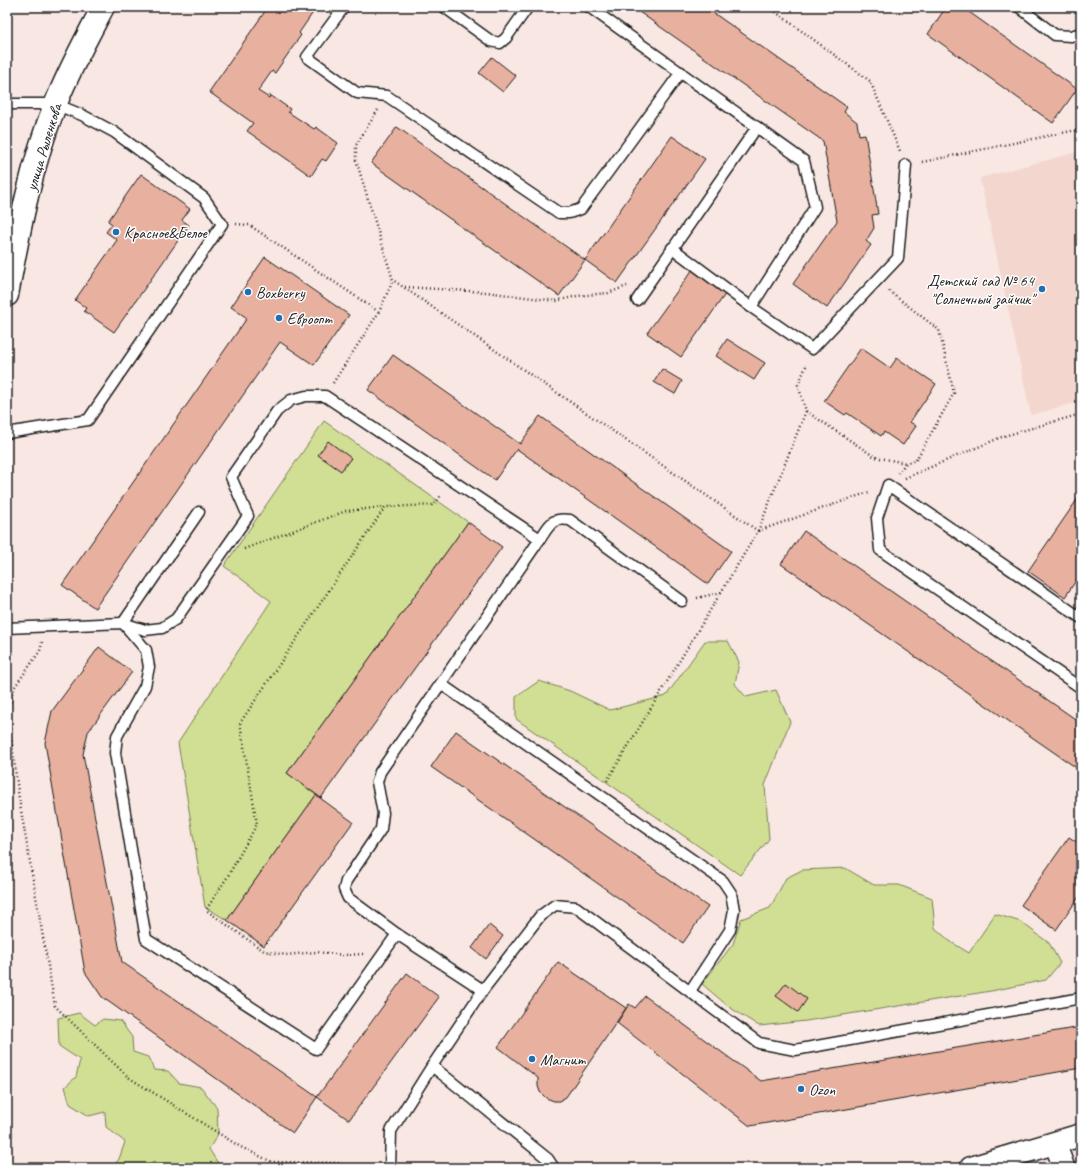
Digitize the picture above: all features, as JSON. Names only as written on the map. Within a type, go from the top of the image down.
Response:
[{"type":"street","name":"улица Рыленкова","points":[[7,295],[22,218],[36,161],[55,104],[70,68],[103,7]]},
{"type":"street","points":[[971,1168],[1081,1135]]},
{"type":"street","points":[[1055,1143],[1064,1168]]},
{"type":"lane","points":[[344,7],[307,57],[358,93],[387,96],[559,212],[569,213],[581,209],[681,72]]},
{"type":"lane","points":[[444,7],[491,41],[500,43],[506,38],[528,7]]},
{"type":"lane","points":[[589,7],[804,161],[815,207],[751,307]]},
{"type":"lane","points":[[1019,7],[1055,35],[1071,36],[1081,33]]},
{"type":"lane","points":[[7,104],[55,104],[82,115],[114,132],[204,198],[222,224],[88,420],[7,433]]},
{"type":"lane","points":[[637,300],[757,127]]},
{"type":"lane","points":[[672,248],[751,307],[812,349],[898,258],[906,165]]},
{"type":"lane","points":[[7,628],[123,623],[145,630],[162,628],[176,619],[248,516],[231,477],[277,411],[291,400],[306,396],[325,396],[540,539]]},
{"type":"lane","points":[[1081,618],[888,485],[877,518],[880,550],[1081,688]]},
{"type":"lane","points":[[123,623],[198,512]]},
{"type":"lane","points":[[483,990],[397,934],[348,898],[344,889],[346,881],[381,830],[383,813],[377,782],[380,772],[552,522],[560,519],[570,520],[682,602]]},
{"type":"lane","points":[[123,623],[146,650],[149,668],[145,686],[117,736],[115,753],[146,939],[316,1050],[397,934]]},
{"type":"lane","points":[[441,684],[723,881],[731,893],[734,910],[730,930],[690,992]]},
{"type":"lane","points":[[390,1168],[390,1131],[483,990],[540,916],[555,905],[576,907],[760,1043],[795,1050],[1081,998]]},
{"type":"lane","points":[[432,1066],[548,1159],[554,1168]]},
{"type":"path","points":[[769,7],[870,81],[906,165],[1081,129]]},
{"type":"path","points":[[387,96],[356,145],[356,160],[393,280],[758,531]]},
{"type":"path","points":[[222,224],[249,225],[379,312]]},
{"type":"path","points":[[404,288],[486,292],[556,301],[577,296],[608,293],[654,276]]},
{"type":"path","points":[[325,396],[379,312],[393,280]]},
{"type":"path","points":[[806,411],[875,457],[906,463],[916,460],[954,392],[939,330],[876,280]]},
{"type":"path","points":[[599,794],[758,531],[806,411],[798,385],[812,349]]},
{"type":"path","points":[[758,531],[888,485],[1004,436],[1081,414]]},
{"type":"path","points":[[888,485],[906,463]]},
{"type":"path","points":[[218,560],[346,511],[385,507],[434,505],[452,480]]},
{"type":"path","points":[[385,507],[240,723],[257,824],[228,876],[206,910],[264,950],[286,955],[316,952],[344,955],[369,954],[386,949]]},
{"type":"path","points":[[682,602],[722,592]]},
{"type":"path","points":[[47,626],[40,651],[14,688],[8,712],[19,799],[55,1006],[128,1077],[239,1146],[272,1162],[337,1163],[358,1168]]},
{"type":"shaded area","name":"Детский сад № 64 \"Солнечный зайчик\"","points":[[1081,151],[1081,401],[1031,415],[980,178]]},
{"type":"green space","points":[[324,421],[468,522],[287,773],[316,795],[227,920],[205,907],[178,743],[271,601],[224,566]]},
{"type":"green space","points":[[705,641],[728,641],[739,662],[735,684],[746,697],[776,690],[790,722],[765,785],[769,839],[740,875],[516,719],[516,697],[539,681],[570,691],[610,710],[666,696]]},
{"type":"green space","points":[[845,868],[874,885],[899,885],[932,898],[935,928],[951,942],[969,953],[995,914],[1021,922],[1049,943],[1060,963],[1046,980],[991,991],[806,1021],[759,1026],[729,1007],[702,984],[733,944],[741,919],[770,908],[786,878],[802,870]]},
{"type":"green space","points":[[79,1013],[95,1025],[103,1019],[120,1021],[132,1037],[133,1052],[148,1057],[154,1070],[168,1071],[179,1083],[201,1087],[217,1108],[218,1134],[209,1149],[219,1165],[218,1168],[112,1168],[119,1159],[125,1142],[106,1127],[105,1112],[89,1116],[70,1104],[65,1087],[76,1077],[80,1060],[59,1046],[58,1018]]},
{"type":"building","points":[[268,7],[321,7],[319,10],[316,8],[299,33],[301,35],[275,73],[272,71],[258,91],[269,98],[270,95],[290,109],[288,112],[314,129],[316,127],[338,143],[326,161],[322,159],[311,176],[247,131],[253,123],[209,92]]},
{"type":"building","points":[[632,7],[705,7],[847,107],[844,112],[857,122],[859,135],[865,134],[878,214],[872,215],[874,228],[866,241],[871,245],[827,308],[793,284],[837,221],[823,141]]},
{"type":"building","points":[[946,7],[962,7],[1077,89],[1053,123],[928,34]]},
{"type":"building","points":[[492,57],[516,76],[503,92],[479,73]]},
{"type":"building","points":[[397,127],[585,260],[559,296],[371,163]]},
{"type":"building","points":[[672,136],[705,159],[617,283],[585,260]]},
{"type":"building","points":[[141,174],[190,209],[182,220],[189,225],[114,332],[84,311],[86,308],[75,300],[117,240],[106,232],[112,224],[108,221]]},
{"type":"building","points":[[265,257],[349,315],[314,365],[280,342],[95,608],[62,585],[247,318],[231,307]]},
{"type":"building","points":[[693,269],[726,293],[681,357],[647,333]]},
{"type":"building","points":[[727,339],[765,363],[754,380],[716,356]]},
{"type":"building","points":[[861,348],[890,368],[897,358],[936,384],[910,422],[916,426],[903,445],[884,432],[881,436],[847,413],[845,415],[824,401]]},
{"type":"building","points":[[393,355],[520,444],[540,416],[731,551],[708,584],[517,449],[495,480],[368,390]]},
{"type":"building","points":[[662,369],[682,381],[675,394],[654,382]]},
{"type":"building","points":[[328,441],[351,458],[341,471],[318,455]]},
{"type":"building","points":[[1081,494],[1081,573],[1065,597],[1028,571]]},
{"type":"building","points":[[468,522],[502,547],[321,798],[287,773]]},
{"type":"building","points":[[804,531],[1081,723],[1081,771],[781,564]]},
{"type":"building","points":[[99,647],[132,672],[88,732],[83,754],[122,962],[317,1097],[293,1133],[102,997],[85,972],[45,743],[52,711]]},
{"type":"building","points":[[456,731],[708,907],[683,943],[431,767]]},
{"type":"building","points":[[316,795],[353,822],[264,946],[227,920]]},
{"type":"building","points":[[1069,837],[1081,845],[1081,894],[1056,930],[1021,905]]},
{"type":"building","points":[[489,925],[503,936],[486,959],[472,948]]},
{"type":"building","points":[[558,962],[626,1008],[566,1097],[559,1101],[554,1101],[546,1098],[540,1092],[538,1078],[498,1047]]},
{"type":"building","points":[[407,973],[439,997],[349,1120],[317,1097]]},
{"type":"building","points":[[786,983],[807,999],[798,1012],[776,996]]},
{"type":"building","points":[[645,996],[761,1081],[1081,1027],[1081,1068],[750,1126],[617,1023],[629,1004],[635,1008]]},
{"type":"place","name":"Красное&Белое","points":[[116,232]]},
{"type":"place","name":"Детский сад № 64 \"Солнечный зайчик\"","points":[[1042,289]]},
{"type":"place","name":"Boxberry","points":[[248,292]]},
{"type":"place","name":"Евроопт","points":[[279,318]]},
{"type":"place","name":"Магнит","points":[[532,1059]]},
{"type":"place","name":"Ozon","points":[[801,1089]]}]
